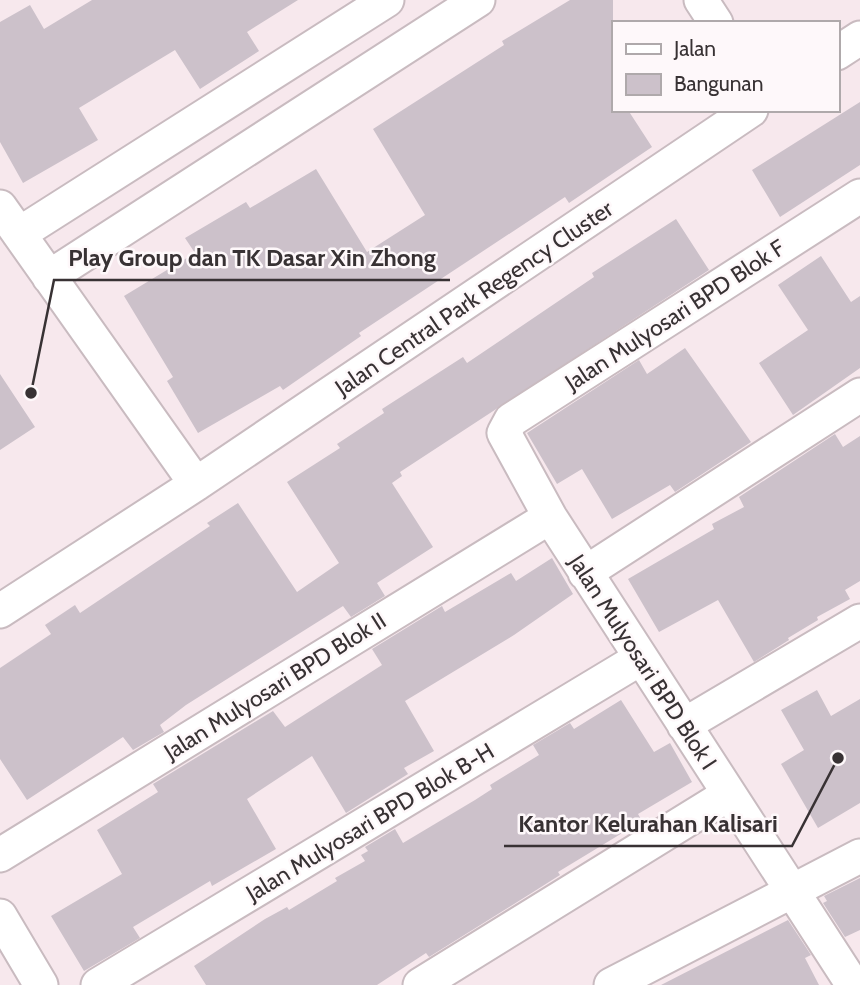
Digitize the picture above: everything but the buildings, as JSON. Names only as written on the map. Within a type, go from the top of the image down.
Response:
[{"type":"street","points":[[19,234],[387,0]]},
{"type":"street","points":[[49,276],[478,0]]},
{"type":"street","points":[[701,0],[715,21]]},
{"type":"street","points":[[839,52],[860,38]]},
{"type":"street","name":"Jalan Central Park Regency Cluster","points":[[0,611],[196,484],[748,112]]},
{"type":"street","name":"Jalan Mulyosari BPD Blok F","points":[[507,442],[504,433],[512,420],[860,197]]},
{"type":"street","points":[[0,207],[196,484]]},
{"type":"street","points":[[585,573],[860,395]]},
{"type":"street","name":"Jalan Mulyosari BPD Blok I","points":[[507,442],[585,573],[853,985]]},
{"type":"street","name":"Jalan Mulyosari BPD Blok II","points":[[0,855],[550,517]]},
{"type":"street","points":[[684,725],[860,621]]},
{"type":"street","name":"Jalan Mulyosari BPD Blok B-H","points":[[98,985],[641,658]]},
{"type":"street","points":[[420,985],[729,794]]},
{"type":"street","points":[[611,985],[860,856]]},
{"type":"street","points":[[0,916],[41,985]]},
{"type":"place","name":"Play Group dan TK Dasar Xin Zhong","points":[[31,393]]},
{"type":"place","name":"Kantor Kelurahan Kalisari","points":[[838,758]]}]
